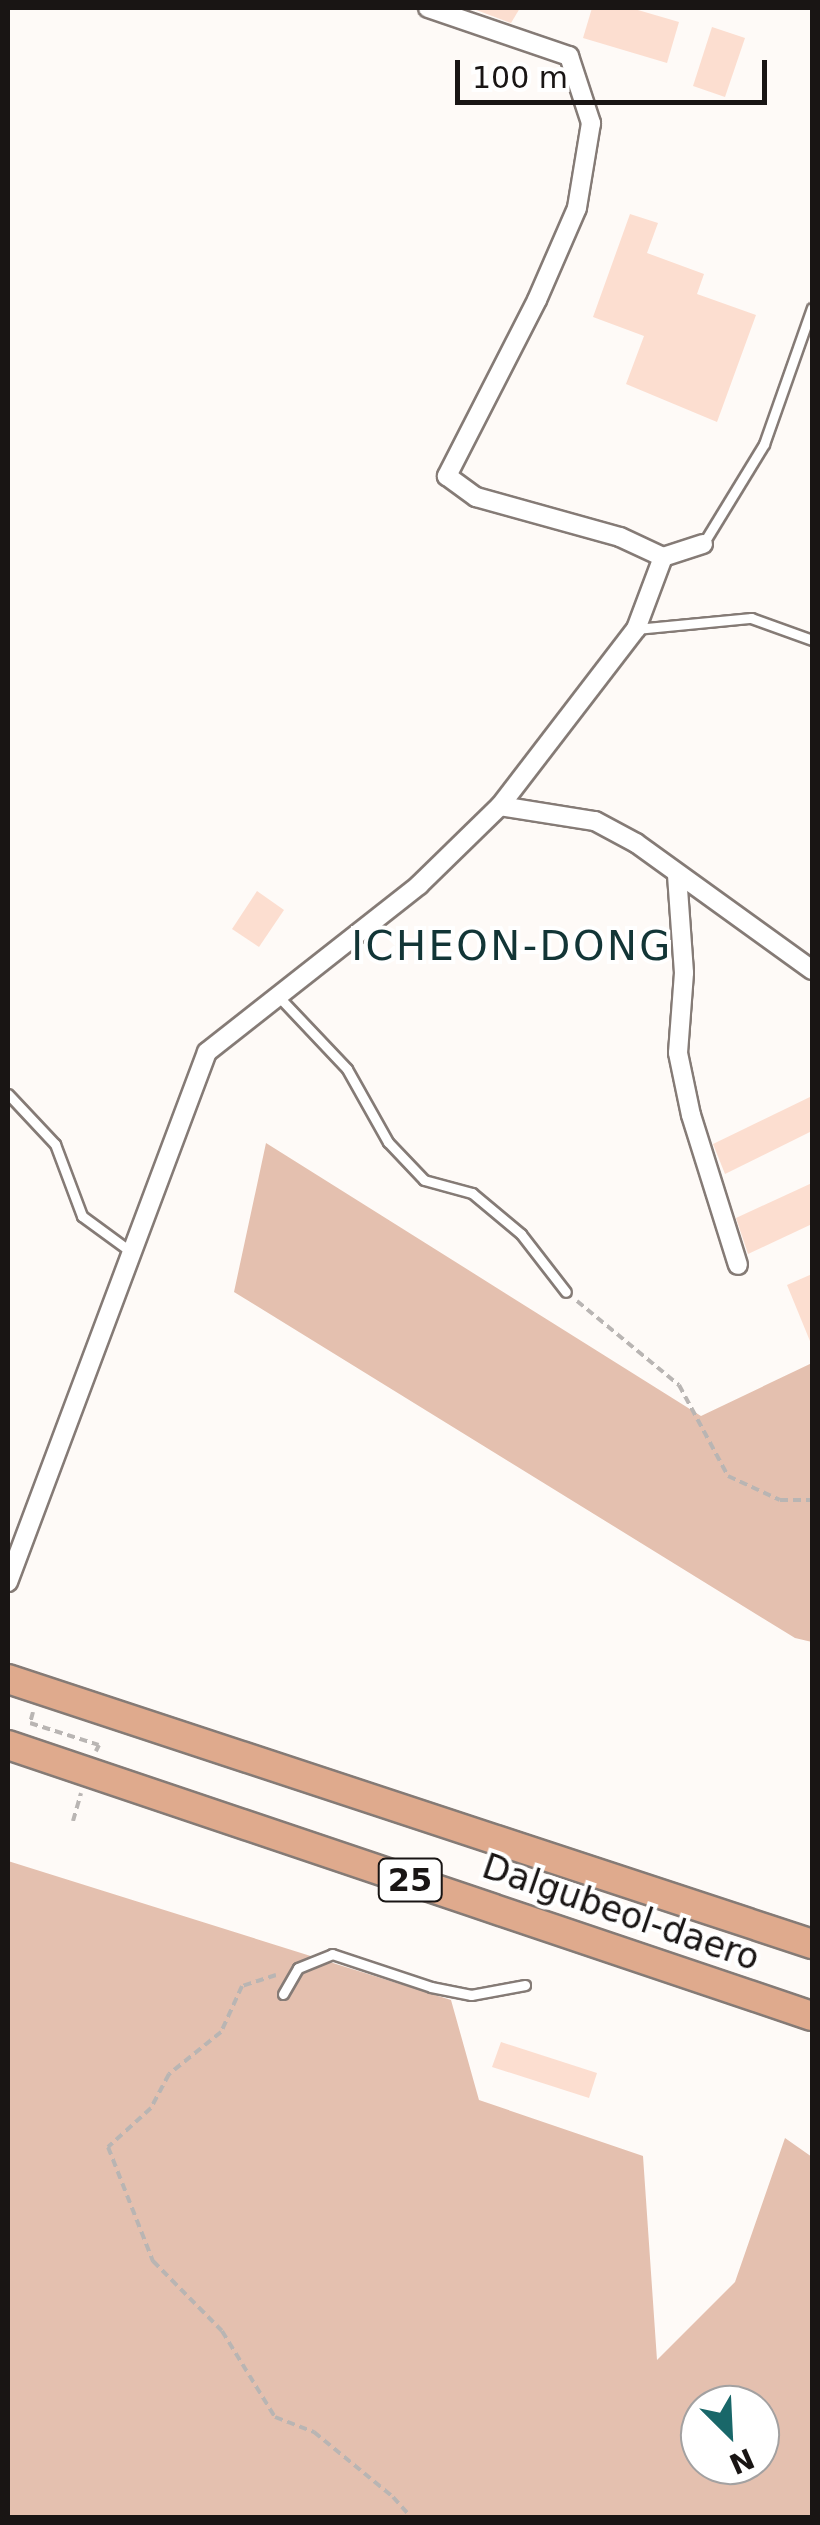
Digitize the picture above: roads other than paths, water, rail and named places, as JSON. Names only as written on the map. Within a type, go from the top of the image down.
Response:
[{"type":"main road","name":"Dalgubeol-daero","points":[[8,1679],[812,1944]]},
{"type":"main road","name":"Dalgubeol-daero","points":[[8,1745],[812,2016]]},
{"type":"street","points":[[428,8],[569,56],[591,123],[577,208],[537,300],[447,476],[476,497],[620,538],[663,556],[704,544]]},
{"type":"street","points":[[8,1582],[207,1052],[418,885],[500,806],[636,629],[663,556]]},
{"type":"street","points":[[500,806],[595,821],[636,843],[812,970]]},
{"type":"street","points":[[677,876],[684,974],[678,1054],[690,1114],[738,1265]]},
{"type":"lane","points":[[704,544],[764,444],[812,308]]},
{"type":"lane","points":[[636,629],[751,618],[812,640]]},
{"type":"lane","points":[[278,996],[347,1069],[388,1142],[424,1180],[472,1193],[521,1234],[566,1292]]},
{"type":"lane","points":[[8,1094],[55,1144],[82,1216],[130,1250]]},
{"type":"lane","points":[[283,1994],[298,1968],[332,1954],[431,1987],[472,1995],[525,1985]]},
{"type":"district","name":"ICHEON-DONG","points":[[512,946]]}]
